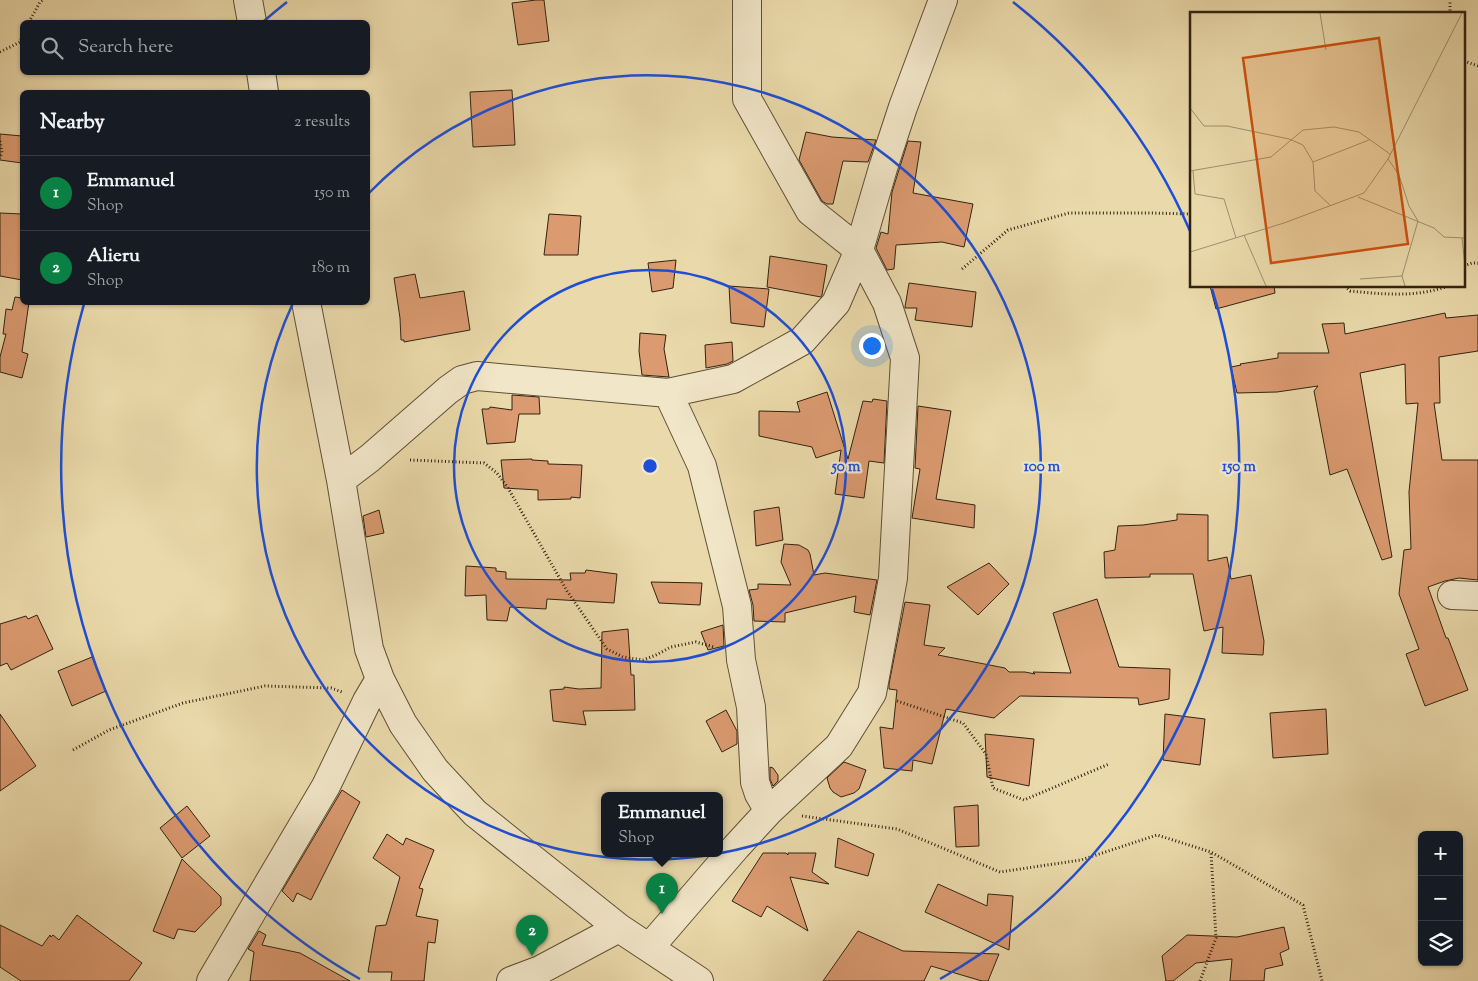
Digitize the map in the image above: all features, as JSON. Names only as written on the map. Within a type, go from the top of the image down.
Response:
[{"type":"street","points":[[248,0],[252,20]]},
{"type":"street","points":[[649,948],[736,847],[769,812],[839,746],[872,693],[893,578],[905,358],[887,303],[859,250],[810,211],[747,99],[747,0]]},
{"type":"street","points":[[341,480],[370,458],[462,380],[477,376],[668,393],[733,379],[802,341],[836,303],[859,250],[900,116],[943,0]]},
{"type":"street","points":[[261,75],[264,90]]},
{"type":"street","points":[[307,305],[341,480],[374,690],[403,724],[435,770],[475,813],[619,928],[699,981]]},
{"type":"street","points":[[668,393],[702,466],[736,606],[741,660],[751,707],[755,782],[769,812]]},
{"type":"street","points":[[211,981],[326,786],[374,690]]},
{"type":"street","points":[[511,981],[540,970],[619,928]]},
{"type":"path","points":[[31,20],[40,2],[44,0]]},
{"type":"path","points":[[0,52],[20,42]]},
{"type":"path","points":[[1466,62],[1478,66]]},
{"type":"path","points":[[0,141],[2,153],[0,157]]},
{"type":"path","points":[[962,269],[1008,230],[1069,213],[1190,214]]},
{"type":"path","points":[[1347,288],[1350,291],[1395,294],[1430,292],[1442,288]]},
{"type":"path","points":[[370,458],[484,463],[497,473],[508,488],[567,591],[607,649],[623,658],[644,660],[656,656],[671,647],[696,642],[722,649],[741,660]]},
{"type":"path","points":[[73,750],[109,730],[183,703],[265,686],[374,690]]},
{"type":"path","points":[[872,693],[963,723],[986,754],[993,788],[1024,800],[1109,764]]},
{"type":"path","points":[[769,812],[898,830],[1000,872],[1081,860],[1158,835],[1211,852],[1303,905],[1322,981]]},
{"type":"path","points":[[1200,981],[1216,938],[1211,852]]},
{"type":"building","points":[[544,0],[549,41],[518,45],[512,3]]},
{"type":"building","points":[[512,90],[515,145],[473,147],[470,92]]},
{"type":"building","points":[[806,132],[832,137],[876,140],[868,162],[843,161],[833,204],[827,204],[822,201],[799,160]]},
{"type":"building","points":[[0,134],[20,136],[20,163],[0,160]]},
{"type":"building","points":[[908,141],[921,142],[913,193],[973,204],[964,247],[942,242],[896,245],[894,269],[887,270],[876,248],[881,232],[888,234],[892,192]]},
{"type":"building","points":[[0,213],[20,214],[20,280],[0,276]]},
{"type":"building","points":[[549,214],[581,216],[578,255],[544,255]]},
{"type":"building","points":[[770,256],[827,265],[821,297],[767,287]]},
{"type":"building","points":[[676,260],[673,288],[652,292],[648,263]]},
{"type":"building","points":[[415,274],[420,298],[464,291],[470,330],[404,342],[404,340],[401,340],[394,278]]},
{"type":"building","points":[[909,283],[976,292],[972,327],[915,320],[917,308],[905,308]]},
{"type":"building","points":[[729,286],[769,289],[764,327],[731,323]]},
{"type":"building","points":[[1211,288],[1274,288],[1275,293],[1216,309]]},
{"type":"building","points":[[15,297],[20,298],[20,305],[29,305],[22,352],[28,354],[22,378],[0,372],[0,357],[6,334],[3,334],[6,309],[12,310]]},
{"type":"building","points":[[1445,313],[1446,318],[1478,315],[1478,351],[1439,357],[1440,403],[1434,403],[1442,460],[1478,460],[1478,580],[1459,578],[1428,587],[1446,638],[1448,638],[1468,690],[1425,706],[1406,654],[1419,649],[1399,594],[1404,550],[1411,549],[1409,492],[1418,403],[1406,404],[1405,364],[1360,373],[1392,557],[1382,560],[1347,469],[1330,475],[1314,391],[1318,386],[1277,392],[1237,393],[1231,367],[1278,358],[1278,353],[1329,353],[1322,324],[1344,323],[1345,334]]},
{"type":"building","points":[[640,333],[666,335],[664,349],[669,377],[642,375],[639,351]]},
{"type":"building","points":[[732,342],[733,361],[706,368],[705,345]]},
{"type":"building","points":[[827,392],[848,459],[863,401],[872,402],[873,399],[887,401],[884,463],[869,461],[864,498],[835,494],[841,450],[816,458],[812,447],[759,436],[759,411],[800,412],[797,402]]},
{"type":"building","points":[[512,395],[539,397],[540,414],[519,414],[515,442],[487,444],[482,409],[489,409],[490,407],[512,410]]},
{"type":"building","points":[[918,406],[951,411],[936,499],[975,505],[974,528],[912,518],[920,469],[915,468]]},
{"type":"building","points":[[532,459],[548,461],[548,464],[582,465],[580,498],[538,500],[538,490],[504,488],[501,460]]},
{"type":"building","points":[[779,507],[783,540],[756,546],[754,511]]},
{"type":"building","points":[[379,510],[384,533],[366,537],[363,516]]},
{"type":"building","points":[[1177,514],[1208,515],[1208,561],[1227,557],[1231,579],[1251,575],[1264,641],[1263,655],[1222,653],[1223,627],[1204,631],[1193,574],[1150,574],[1150,577],[1105,578],[1104,552],[1115,550],[1118,526],[1143,525],[1177,520]]},
{"type":"building","points":[[784,544],[799,545],[808,550],[814,575],[825,573],[877,580],[870,615],[854,612],[856,596],[785,613],[785,622],[754,621],[753,605],[749,590],[758,589],[758,584],[791,585],[781,562]]},
{"type":"building","points":[[989,563],[1009,584],[978,615],[947,587]]},
{"type":"building","points":[[466,566],[496,568],[496,571],[506,572],[506,579],[571,580],[570,573],[585,573],[586,570],[617,574],[614,603],[547,599],[546,609],[510,607],[507,621],[487,620],[486,595],[465,596]]},
{"type":"building","points":[[651,582],[702,583],[700,605],[659,603]]},
{"type":"building","points":[[1097,599],[1119,667],[1170,669],[1169,699],[1139,705],[1138,698],[1020,696],[994,718],[946,709],[932,764],[913,760],[912,771],[884,768],[880,727],[893,729],[897,690],[889,689],[889,684],[905,602],[930,605],[924,645],[945,648],[938,655],[1005,668],[1009,672],[1035,674],[1033,672],[1071,673],[1053,613]]},
{"type":"building","points":[[37,615],[53,649],[11,670],[7,663],[0,666],[0,624],[26,616],[28,619]]},
{"type":"building","points":[[723,625],[724,646],[708,650],[701,632]]},
{"type":"building","points":[[628,629],[631,675],[634,675],[635,710],[583,711],[586,725],[553,721],[550,690],[564,689],[564,687],[579,689],[601,688],[602,632]]},
{"type":"building","points":[[92,657],[106,691],[72,706],[58,671]]},
{"type":"building","points":[[1326,709],[1328,754],[1273,758],[1270,713]]},
{"type":"building","points":[[726,710],[737,731],[737,744],[722,752],[706,721]]},
{"type":"building","points":[[0,714],[36,766],[0,791]]},
{"type":"building","points":[[1165,714],[1205,719],[1200,765],[1163,760]]},
{"type":"building","points":[[985,734],[1034,739],[1029,786],[987,777]]},
{"type":"building","points":[[844,762],[866,770],[859,789],[854,793],[841,797],[830,788],[827,778]]},
{"type":"building","points":[[770,767],[778,775],[778,781],[773,786],[770,779]]},
{"type":"building","points":[[342,790],[360,802],[311,900],[297,893],[293,902],[282,891]]},
{"type":"building","points":[[978,805],[979,846],[956,847],[954,807]]},
{"type":"building","points":[[187,806],[210,836],[182,858],[160,828]]},
{"type":"building","points":[[387,834],[403,845],[406,838],[434,850],[419,888],[423,889],[416,916],[438,920],[435,943],[428,942],[424,981],[391,981],[392,972],[368,972],[376,926],[386,925],[400,877],[373,858]]},
{"type":"building","points":[[838,838],[874,854],[868,876],[835,867]]},
{"type":"building","points":[[763,853],[786,853],[788,855],[788,853],[816,853],[812,872],[829,884],[790,877],[808,931],[767,906],[761,917],[732,901]]},
{"type":"building","points":[[182,859],[221,897],[221,905],[195,932],[178,929],[174,939],[153,931]]},
{"type":"building","points":[[938,884],[987,906],[988,894],[1013,896],[1009,950],[925,912]]},
{"type":"building","points":[[77,915],[142,963],[129,981],[21,981],[0,967],[0,925],[42,946],[50,935],[59,940]]},
{"type":"building","points":[[1284,927],[1289,949],[1280,953],[1283,965],[1265,969],[1264,981],[1230,981],[1232,959],[1196,963],[1173,981],[1166,981],[1162,956],[1187,935],[1237,937]]},
{"type":"building","points":[[259,931],[266,935],[262,945],[300,953],[350,981],[250,981],[254,952],[248,949]]},
{"type":"building","points":[[858,931],[903,951],[999,954],[988,981],[982,981],[931,966],[924,981],[823,981]]},
{"type":"place","name":"Emmanuel","points":[[662,914]]},
{"type":"place","name":"Alieru","points":[[532,956]]}]
